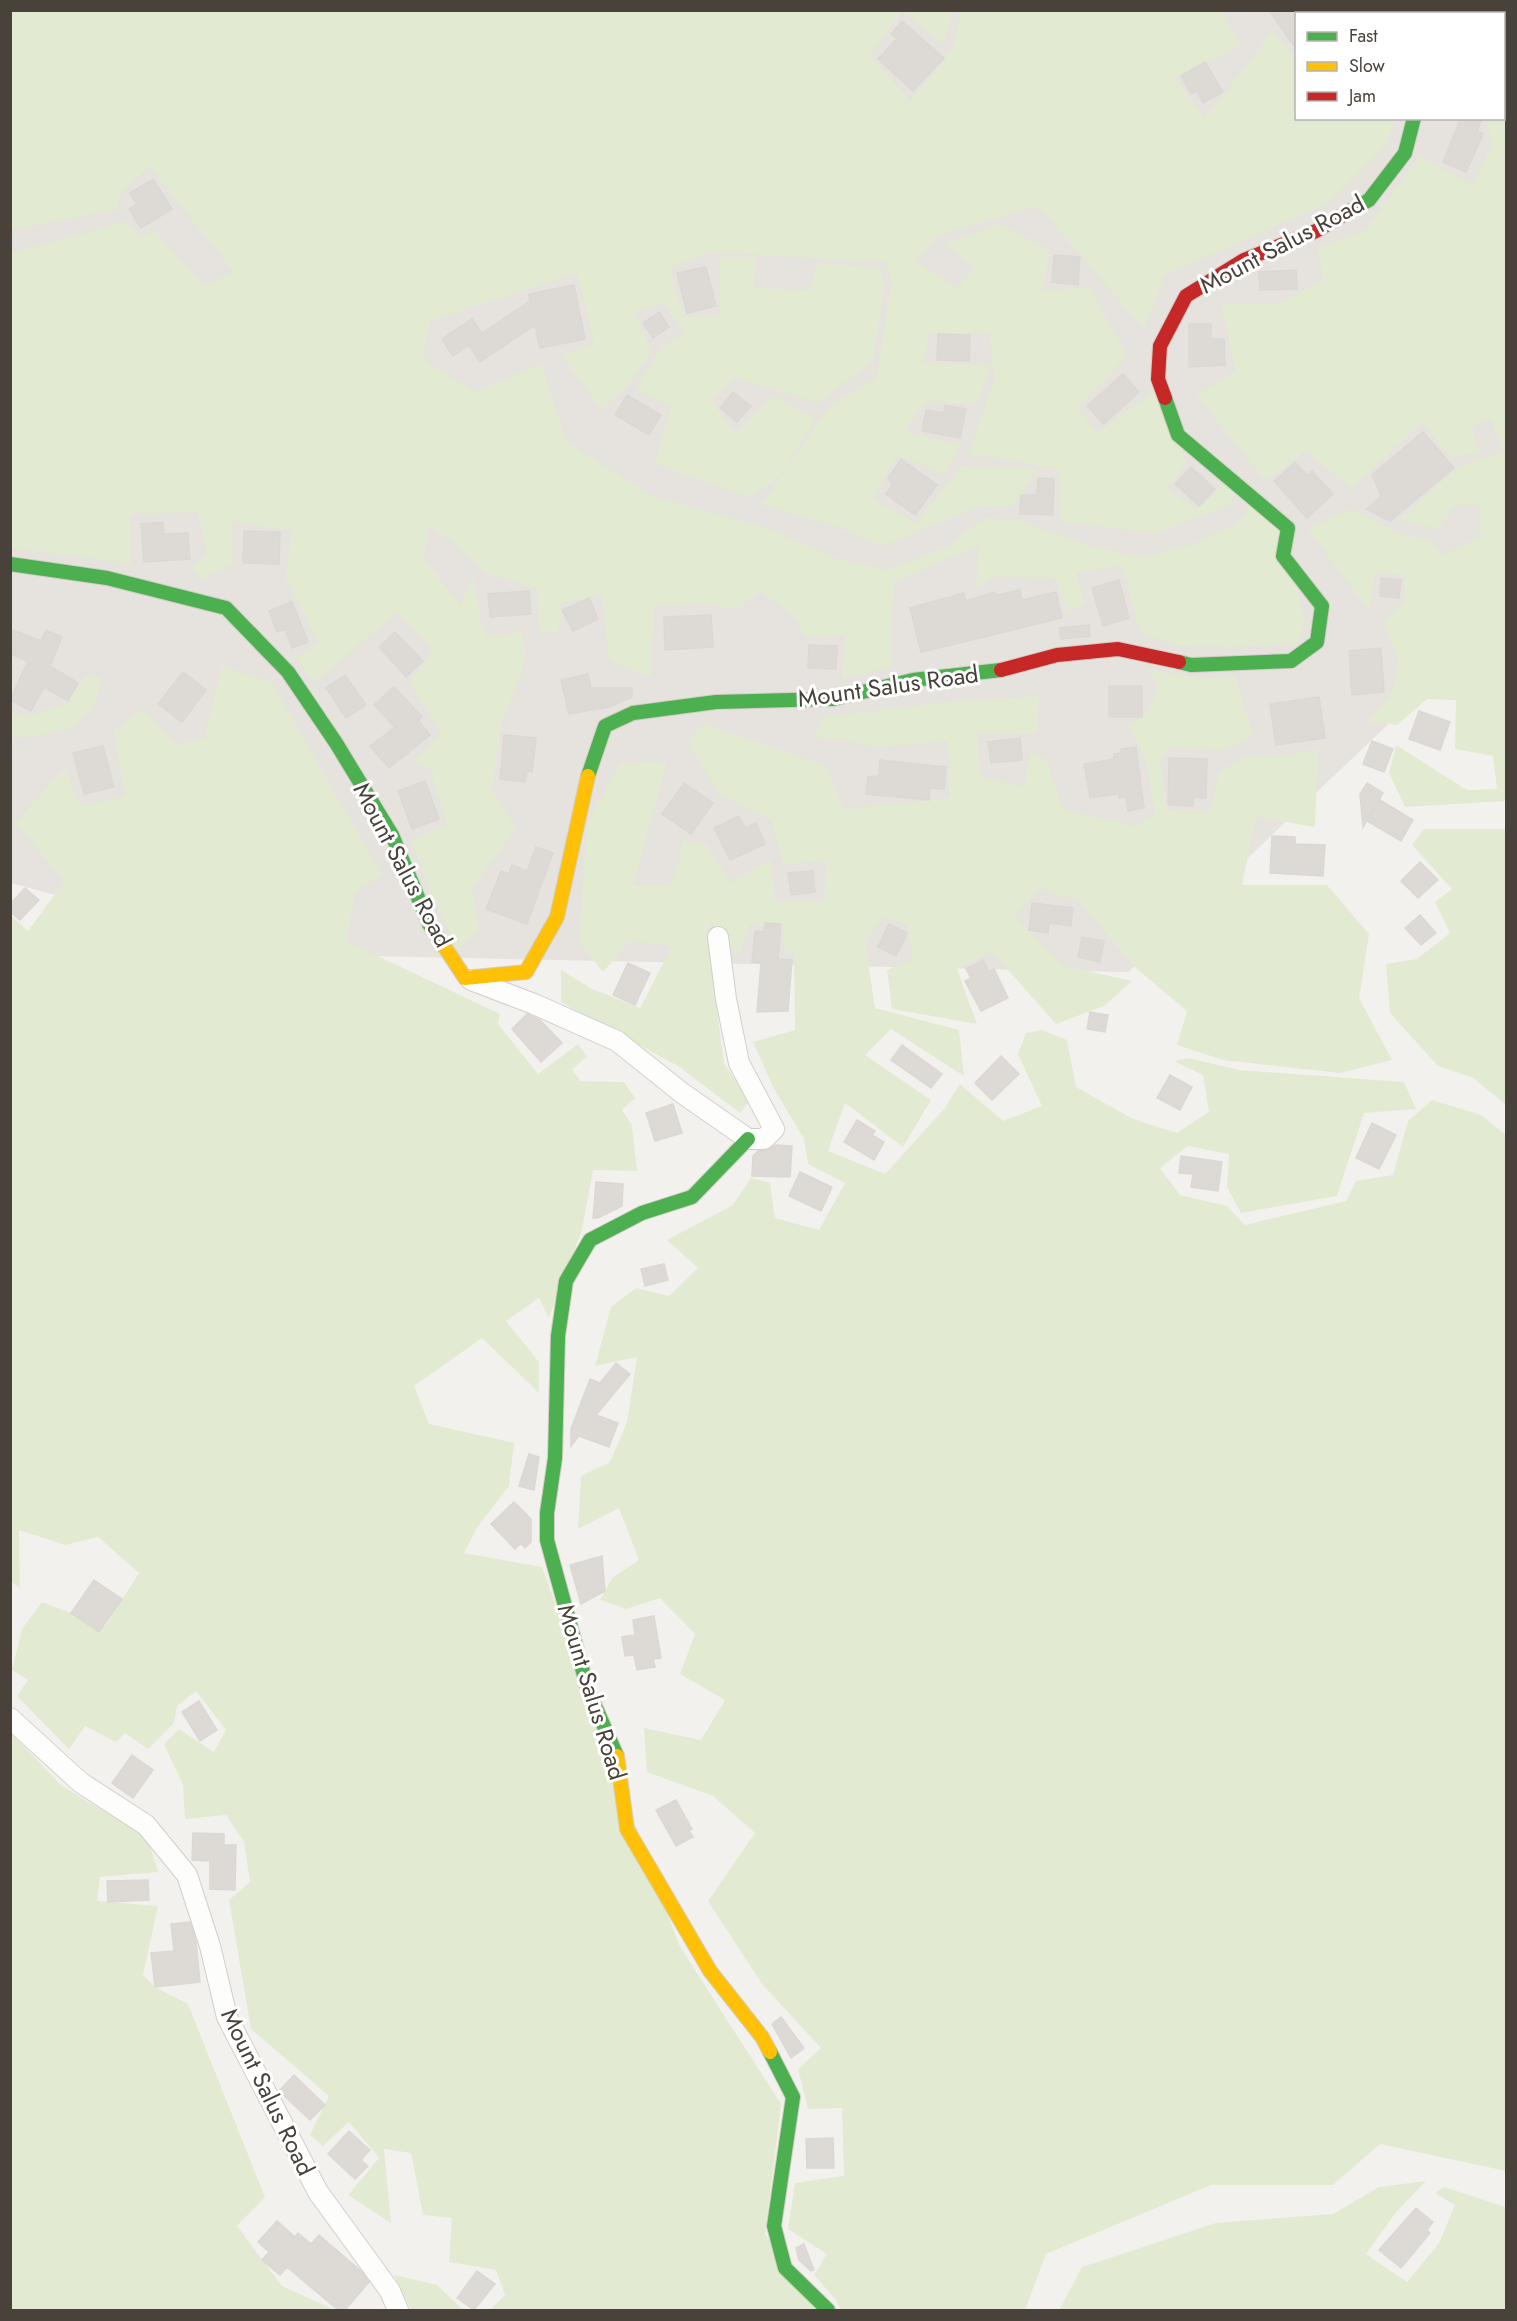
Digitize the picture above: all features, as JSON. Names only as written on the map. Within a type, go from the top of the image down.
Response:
[{"type":"street","name":"Mount Salus Road","points":[[10,564],[107,578],[226,608],[288,672],[336,743],[392,835],[429,924],[465,978],[526,972],[557,917],[585,783],[605,726],[633,713],[716,702],[833,699],[913,680],[988,673],[1057,655],[1118,649],[1191,665],[1291,661],[1317,642],[1322,606],[1283,556],[1288,528],[1178,435],[1158,379],[1160,346],[1186,296],[1244,260],[1316,231],[1369,200],[1405,153],[1413,120]]},
{"type":"street","points":[[465,978],[534,1004],[617,1041],[682,1093],[748,1139],[764,1139],[774,1129],[739,1063],[726,999],[718,937]]},
{"type":"street","name":"Mount Salus Road","points":[[748,1139],[692,1197],[642,1213],[590,1240],[566,1281],[558,1336],[555,1458],[547,1513],[548,1540],[588,1690],[616,1756],[627,1829],[710,1971],[762,2037],[793,2097],[774,2226],[785,2268],[825,2304],[828,2310]]},
{"type":"street","name":"Mount Salus Road","points":[[10,1718],[81,1782],[146,1825],[187,1875],[210,1946],[227,2017],[318,2192],[390,2291],[398,2310]]},
{"type":"shaded area","points":[[387,11],[1506,11],[1506,612],[1128,972],[275,954],[11,883],[10,53]]},
{"type":"green space","points":[[11,11],[902,11],[869,56],[911,101],[953,48],[962,11],[1220,11],[1241,45],[1175,78],[1205,119],[1273,31],[1295,58],[1295,120],[1394,120],[1388,143],[1328,203],[1165,275],[1144,329],[1038,206],[939,235],[915,261],[958,288],[974,267],[946,244],[998,224],[1050,249],[1043,290],[1090,288],[1127,356],[1077,407],[1096,433],[1153,392],[1187,462],[1167,488],[1197,510],[1223,484],[1235,493],[1229,505],[1154,534],[1060,521],[1059,471],[1003,458],[968,455],[995,379],[989,333],[929,334],[923,362],[991,366],[976,404],[926,401],[904,432],[962,445],[944,474],[897,455],[873,499],[916,523],[961,466],[1037,469],[1012,507],[980,506],[883,546],[836,526],[762,505],[830,406],[877,377],[892,280],[886,262],[711,252],[669,269],[684,318],[720,315],[719,257],[757,257],[753,288],[809,290],[818,263],[881,268],[884,287],[873,360],[819,403],[735,378],[711,398],[735,434],[774,396],[816,419],[780,477],[749,497],[655,464],[671,407],[636,389],[663,346],[684,333],[664,303],[635,313],[651,352],[628,385],[602,410],[561,355],[594,343],[577,273],[430,321],[423,359],[475,392],[541,364],[566,442],[652,496],[768,528],[834,558],[887,570],[947,547],[984,518],[1019,520],[1084,544],[1141,558],[1193,544],[1227,528],[1246,515],[1248,504],[1280,530],[1305,621],[1297,643],[1233,647],[1176,646],[1140,632],[1122,565],[1075,573],[1085,604],[1067,612],[1056,578],[997,576],[976,589],[979,545],[893,583],[892,667],[842,679],[845,636],[807,637],[787,610],[760,591],[737,610],[709,604],[654,606],[651,677],[609,661],[602,595],[561,603],[558,633],[539,631],[537,589],[488,574],[449,539],[430,527],[423,558],[460,605],[474,578],[481,622],[487,637],[522,631],[526,658],[501,725],[492,789],[516,829],[472,888],[479,928],[458,950],[428,887],[411,840],[447,825],[430,768],[414,763],[441,733],[410,683],[433,649],[397,612],[313,683],[296,657],[319,643],[286,579],[292,531],[232,521],[233,564],[200,580],[192,568],[207,553],[198,512],[131,514],[131,564],[11,548],[11,253],[126,222],[141,237],[154,230],[204,287],[233,271],[149,166],[119,195],[117,210],[11,230]]},
{"type":"green space","points":[[902,11],[953,11],[943,44]]},
{"type":"green space","points":[[1329,11],[1419,11],[1419,12]]},
{"type":"green space","points":[[1506,11],[1506,801],[1405,807],[1389,773],[1396,745],[1467,790],[1497,789],[1493,756],[1455,749],[1456,700],[1427,699],[1397,725],[1368,722],[1394,691],[1398,658],[1383,622],[1405,600],[1403,575],[1375,572],[1369,611],[1308,528],[1352,509],[1402,535],[1429,540],[1442,555],[1479,537],[1480,505],[1455,505],[1438,529],[1400,519],[1460,466],[1504,452],[1490,418],[1472,427],[1480,453],[1451,456],[1422,423],[1351,489],[1306,450],[1266,481],[1196,395],[1236,371],[1221,303],[1279,303],[1323,280],[1318,248],[1366,230],[1419,156],[1473,185],[1492,144],[1486,120],[1505,120],[1505,12],[1482,12]]},
{"type":"green space","points":[[222,666],[271,682],[382,875],[355,892],[346,941],[500,1014],[498,1024],[538,1074],[578,1044],[587,1057],[572,1069],[580,1081],[624,1082],[635,1098],[622,1110],[632,1125],[637,1171],[593,1170],[582,1230],[549,1318],[539,1298],[506,1321],[539,1362],[539,1393],[482,1338],[414,1386],[429,1424],[514,1443],[509,1486],[478,1526],[464,1553],[542,1567],[679,1945],[781,2104],[765,2234],[817,2310],[490,2310],[505,2295],[496,2270],[449,2262],[452,2218],[423,2215],[411,2153],[384,2149],[391,2223],[348,2195],[379,2158],[349,2122],[323,2146],[310,2135],[329,2096],[251,2029],[229,1900],[250,1882],[244,1842],[226,1815],[185,1819],[183,1785],[164,1744],[179,1729],[214,1752],[226,1730],[196,1691],[177,1706],[174,1723],[148,1749],[125,1733],[116,1742],[85,1726],[69,1749],[17,1696],[28,1680],[12,1670],[22,1629],[42,1602],[105,1626],[139,1573],[98,1537],[65,1545],[19,1530],[20,1589],[11,1581],[10,915],[28,931],[64,882],[16,822],[65,768],[80,806],[125,796],[114,730],[143,710],[176,745],[204,738]]},
{"type":"green space","points":[[1147,669],[1199,678],[1235,676],[1253,736],[1220,751],[1171,747],[1160,759],[1167,810],[1210,811],[1220,771],[1244,757],[1289,756],[1318,748],[1315,827],[1256,817],[1242,885],[1327,885],[1369,934],[1359,998],[1392,1060],[1340,1073],[1223,1060],[1177,1045],[1187,1011],[1137,969],[1078,901],[1040,888],[1014,916],[1064,966],[1132,981],[1104,1006],[1056,1024],[992,952],[957,969],[977,1024],[892,1009],[887,970],[913,960],[907,924],[883,917],[865,941],[875,1008],[959,1030],[964,1076],[891,1029],[865,1055],[931,1100],[903,1147],[845,1103],[828,1151],[885,1174],[944,1109],[960,1084],[1003,1121],[1042,1106],[1018,1054],[1026,1033],[1042,1030],[1067,1040],[1076,1087],[1133,1119],[1177,1133],[1209,1112],[1203,1075],[1174,1061],[1189,1058],[1239,1070],[1404,1082],[1416,1109],[1364,1113],[1337,1196],[1241,1213],[1227,1187],[1229,1154],[1188,1146],[1160,1168],[1180,1195],[1227,1206],[1245,1225],[1346,1201],[1356,1181],[1393,1175],[1408,1121],[1432,1100],[1481,1115],[1506,1135],[1506,2171],[1380,2144],[1333,2185],[1211,2185],[1046,2254],[1025,2310],[841,2310],[836,2300],[814,2275],[827,2254],[788,2229],[795,2183],[844,2176],[842,2108],[808,2109],[798,2069],[821,2048],[762,1984],[708,1901],[755,1833],[713,1796],[647,1772],[644,1728],[701,1740],[725,1700],[680,1674],[695,1634],[660,1598],[626,1609],[600,1600],[612,1578],[639,1560],[619,1508],[578,1529],[581,1476],[610,1462],[627,1422],[637,1357],[595,1366],[611,1307],[636,1288],[669,1296],[698,1268],[667,1240],[733,1205],[751,1178],[770,1183],[775,1218],[819,1230],[845,1183],[808,1164],[804,1139],[773,1087],[753,1042],[795,1030],[794,952],[785,951],[783,929],[750,924],[741,952],[730,949],[711,921],[708,943],[724,1063],[749,1101],[740,1113],[678,1066],[561,1002],[561,970],[590,988],[640,1008],[672,946],[630,941],[603,972],[579,942],[587,824],[620,763],[667,761],[633,886],[670,886],[679,865],[682,842],[705,843],[731,883],[771,859],[775,901],[824,901],[827,861],[784,864],[771,820],[720,795],[688,741],[704,724],[827,766],[843,809],[950,798],[948,741],[879,747],[814,737],[824,717],[936,703],[1039,696],[1037,734],[977,733],[981,778],[1024,786],[1031,751],[1046,760],[1063,810],[1136,826],[1155,813],[1145,757],[1127,726],[1147,714],[1159,687]]},
{"type":"green space","points":[[87,675],[100,677],[97,695],[91,709],[83,719],[71,727],[43,735],[11,738],[10,710],[27,716],[65,704]]},
{"type":"green space","points":[[1424,829],[1506,829],[1506,1105],[1473,1078],[1438,1066],[1390,1013],[1386,964],[1417,959],[1450,933],[1435,902],[1452,889],[1412,845]]},
{"type":"green space","points":[[10,1732],[62,1786],[147,1837],[158,1872],[100,1877],[97,1901],[158,1906],[143,1975],[155,1987],[188,2004],[265,2197],[237,2226],[282,2286],[335,2310],[11,2310]]},
{"type":"green space","points":[[1426,2181],[1397,2211],[1366,2254],[1407,2282],[1439,2243],[1455,2205],[1435,2193],[1444,2187],[1506,2207],[1506,2310],[1059,2310],[1082,2267],[1216,2223],[1333,2214],[1379,2187]]},
{"type":"green space","points":[[394,2275],[437,2285],[463,2310],[411,2310]]},
{"type":"building","points":[[1269,10],[1296,10],[1295,48]]},
{"type":"building","points":[[902,21],[944,58],[913,91],[878,59],[897,39],[891,34]]},
{"type":"building","points":[[1205,62],[1223,92],[1203,103],[1197,91],[1191,94],[1181,76]]},
{"type":"building","points":[[1460,120],[1481,120],[1477,131],[1483,134],[1466,172],[1443,162]]},
{"type":"building","points":[[153,179],[172,209],[141,228],[129,209],[137,204],[130,193]]},
{"type":"building","points":[[1054,255],[1080,257],[1078,285],[1052,282]]},
{"type":"building","points":[[706,267],[716,306],[687,313],[677,273]]},
{"type":"building","points":[[1296,270],[1297,289],[1260,290],[1259,272]]},
{"type":"building","points":[[574,285],[585,339],[540,348],[535,325],[480,362],[469,345],[453,356],[442,339],[472,319],[482,333],[530,301],[529,294]]},
{"type":"building","points":[[659,312],[669,327],[653,338],[643,323]]},
{"type":"building","points":[[1189,324],[1211,324],[1211,339],[1224,339],[1225,365],[1189,367]]},
{"type":"building","points":[[938,334],[970,335],[969,361],[937,360]]},
{"type":"building","points":[[1123,374],[1139,392],[1104,424],[1087,406]]},
{"type":"building","points":[[733,392],[751,406],[737,422],[720,408]]},
{"type":"building","points":[[627,395],[661,415],[649,435],[615,415]]},
{"type":"building","points":[[945,405],[966,409],[960,438],[922,431],[926,410],[944,413]]},
{"type":"building","points":[[1423,432],[1454,468],[1390,521],[1367,509],[1381,496],[1372,475]]},
{"type":"building","points":[[901,459],[937,485],[915,515],[886,494],[892,486],[888,478]]},
{"type":"building","points":[[1295,462],[1307,475],[1312,471],[1333,494],[1307,518],[1274,481]]},
{"type":"building","points":[[1191,467],[1215,489],[1199,506],[1175,484]]},
{"type":"building","points":[[1038,478],[1054,479],[1053,515],[1020,514],[1021,495],[1037,495]]},
{"type":"building","points":[[163,522],[164,534],[188,533],[190,559],[144,562],[141,524]]},
{"type":"building","points":[[244,531],[280,532],[279,564],[243,563]]},
{"type":"building","points":[[1381,578],[1401,580],[1399,598],[1380,596]]},
{"type":"building","points":[[1119,580],[1129,618],[1103,626],[1092,588]]},
{"type":"building","points":[[1020,590],[1022,600],[1056,592],[1062,618],[921,652],[910,608],[964,593],[966,601],[995,592],[996,595]]},
{"type":"building","points":[[529,591],[531,614],[490,617],[488,594]]},
{"type":"building","points":[[589,598],[598,619],[573,631],[562,610]]},
{"type":"building","points":[[292,602],[308,642],[292,648],[285,629],[277,632],[269,611]]},
{"type":"building","points":[[711,615],[713,647],[665,650],[664,617]]},
{"type":"building","points":[[1089,625],[1090,636],[1061,639],[1059,628]]},
{"type":"building","points":[[10,629],[41,641],[46,630],[62,637],[50,666],[78,683],[68,701],[44,687],[31,711],[10,700],[28,661],[10,654]]},
{"type":"building","points":[[395,632],[423,661],[406,677],[379,647]]},
{"type":"building","points":[[809,645],[837,646],[836,669],[808,668]]},
{"type":"building","points":[[1381,648],[1384,692],[1352,695],[1349,651]]},
{"type":"building","points":[[183,672],[206,690],[182,722],[158,704]]},
{"type":"building","points":[[588,674],[591,688],[632,688],[632,697],[609,707],[569,714],[561,680]]},
{"type":"building","points":[[345,675],[366,705],[346,718],[326,688]]},
{"type":"building","points":[[1109,686],[1142,686],[1142,717],[1109,717]]},
{"type":"building","points":[[394,687],[422,717],[418,720],[430,735],[389,768],[370,746],[395,727],[374,705]]},
{"type":"building","points":[[1319,697],[1325,738],[1276,745],[1270,704]]},
{"type":"building","points":[[1419,711],[1450,722],[1440,750],[1409,739]]},
{"type":"building","points":[[504,735],[536,738],[532,772],[527,771],[525,782],[500,779]]},
{"type":"building","points":[[1020,738],[1022,760],[991,763],[988,742]]},
{"type":"building","points":[[1372,741],[1393,749],[1384,772],[1363,764]]},
{"type":"building","points":[[103,746],[114,787],[84,794],[73,753]]},
{"type":"building","points":[[1136,747],[1144,808],[1128,811],[1126,797],[1119,798],[1119,794],[1090,798],[1084,764],[1114,759],[1114,754],[1121,753],[1121,749]]},
{"type":"building","points":[[1169,758],[1207,759],[1206,798],[1193,797],[1193,806],[1168,805]]},
{"type":"building","points":[[880,760],[946,767],[944,789],[930,788],[929,800],[866,794],[868,777],[879,776]]},
{"type":"building","points":[[425,781],[439,819],[412,829],[398,791]]},
{"type":"building","points":[[684,783],[713,803],[691,834],[662,814]]},
{"type":"building","points":[[1367,783],[1383,793],[1363,827],[1360,794]]},
{"type":"building","points":[[1380,800],[1413,820],[1401,841],[1367,821]]},
{"type":"building","points":[[739,816],[745,828],[756,823],[765,844],[730,860],[714,828]]},
{"type":"building","points":[[1272,836],[1295,837],[1295,844],[1325,845],[1323,876],[1270,873]]},
{"type":"building","points":[[536,847],[553,853],[527,924],[486,909],[501,871],[509,874],[512,865],[527,871]]},
{"type":"building","points":[[1420,862],[1438,880],[1418,898],[1401,881]]},
{"type":"building","points":[[813,871],[815,892],[791,895],[788,873]]},
{"type":"building","points":[[25,888],[39,900],[20,920],[10,912],[10,904]]},
{"type":"building","points":[[1032,903],[1073,908],[1071,926],[1049,923],[1048,933],[1029,930]]},
{"type":"building","points":[[1420,915],[1436,933],[1421,945],[1405,928]]},
{"type":"building","points":[[765,923],[781,924],[778,959],[792,960],[788,1011],[757,1012],[761,963],[752,962],[755,931],[764,932]]},
{"type":"building","points":[[889,924],[907,933],[896,956],[878,947]]},
{"type":"building","points":[[1082,937],[1104,941],[1100,962],[1078,957]]},
{"type":"building","points":[[983,960],[989,971],[994,969],[1008,998],[981,1011],[965,981],[971,978],[966,969]]},
{"type":"building","points":[[628,963],[650,973],[635,1005],[613,995]]},
{"type":"building","points":[[1090,1012],[1108,1015],[1105,1032],[1087,1029]]},
{"type":"building","points":[[527,1014],[540,1020],[562,1043],[541,1062],[512,1029]]},
{"type":"building","points":[[902,1045],[942,1074],[931,1088],[891,1060]]},
{"type":"building","points":[[1001,1056],[1019,1074],[992,1100],[975,1083]]},
{"type":"building","points":[[1170,1075],[1192,1087],[1180,1110],[1157,1098]]},
{"type":"building","points":[[673,1104],[682,1133],[655,1141],[646,1113]]},
{"type":"building","points":[[857,1120],[875,1131],[872,1135],[884,1142],[874,1160],[844,1142]]},
{"type":"building","points":[[1372,1123],[1396,1135],[1379,1169],[1356,1158]]},
{"type":"building","points":[[775,1145],[792,1146],[790,1177],[752,1176],[753,1156],[758,1151],[768,1150]]},
{"type":"building","points":[[1181,1156],[1222,1162],[1218,1191],[1191,1187],[1193,1174],[1179,1173]]},
{"type":"building","points":[[800,1172],[832,1187],[821,1211],[789,1196]]},
{"type":"building","points":[[596,1182],[623,1184],[622,1206],[598,1218],[593,1218]]},
{"type":"building","points":[[664,1264],[668,1280],[645,1286],[641,1269]]},
{"type":"building","points":[[616,1363],[630,1374],[596,1415],[618,1423],[609,1447],[579,1436],[571,1446],[571,1429],[590,1379],[600,1383]]},
{"type":"building","points":[[529,1454],[539,1457],[534,1490],[519,1486]]},
{"type":"building","points":[[514,1502],[531,1519],[531,1542],[525,1548],[521,1543],[515,1549],[491,1524]]},
{"type":"building","points":[[602,1556],[605,1591],[581,1604],[570,1565]]},
{"type":"building","points":[[94,1580],[122,1599],[99,1632],[71,1613]]},
{"type":"building","points":[[654,1616],[661,1658],[653,1659],[655,1667],[637,1670],[634,1655],[625,1656],[622,1637],[635,1635],[633,1620]]},
{"type":"building","points":[[199,1701],[217,1730],[200,1741],[182,1712]]},
{"type":"building","points":[[132,1755],[153,1770],[133,1798],[112,1783]]},
{"type":"building","points":[[676,1800],[692,1829],[689,1830],[693,1837],[676,1846],[656,1810]]},
{"type":"building","points":[[193,1833],[224,1834],[224,1845],[236,1845],[235,1890],[210,1889],[210,1861],[192,1860]]},
{"type":"building","points":[[148,1880],[149,1900],[108,1902],[107,1881]]},
{"type":"building","points":[[190,1922],[196,1942],[200,1982],[155,1987],[151,1953],[174,1951],[171,1924]]},
{"type":"building","points":[[781,2017],[804,2048],[791,2058],[772,2024]]},
{"type":"building","points":[[294,2075],[325,2105],[310,2120],[279,2091]]},
{"type":"building","points":[[349,2131],[370,2150],[361,2160],[368,2166],[355,2179],[328,2154]]},
{"type":"building","points":[[833,2138],[834,2168],[807,2168],[806,2139]]},
{"type":"building","points":[[1416,2208],[1433,2222],[1427,2230],[1430,2233],[1401,2268],[1379,2250]]},
{"type":"building","points":[[277,2221],[295,2237],[298,2233],[311,2244],[319,2235],[361,2271],[369,2282],[345,2310],[338,2310],[287,2267],[280,2275],[262,2260],[269,2252],[258,2242]]},
{"type":"building","points":[[804,2244],[814,2270],[811,2271],[799,2260],[796,2248]]},
{"type":"building","points":[[477,2271],[495,2284],[474,2310],[457,2298]]},
{"type":"traffic: fast","points":[[1350,211],[1369,200],[1405,153],[1413,120]]},
{"type":"traffic: fast","points":[[1165,398],[1178,435],[1288,528],[1283,556],[1322,606],[1317,642],[1291,661],[1191,665],[1179,662]]},
{"type":"traffic: fast","points":[[10,564],[107,578],[226,608],[288,672],[336,743],[392,835],[429,924],[444,946]]},
{"type":"traffic: fast","points":[[588,776],[605,726],[633,713],[716,702],[833,699],[913,680],[1001,670]]},
{"type":"traffic: fast","points":[[617,1756],[588,1690],[547,1540],[547,1513],[555,1458],[558,1336],[566,1281],[590,1240],[642,1213],[692,1197],[748,1139]]},
{"type":"traffic: fast","points":[[770,2052],[793,2097],[774,2226],[785,2268],[828,2310]]},
{"type":"traffic: slow","points":[[444,946],[465,978],[526,972],[557,917],[588,776]]},
{"type":"traffic: slow","points":[[617,1756],[627,1829],[710,1971],[762,2037],[770,2052]]},
{"type":"traffic: jam","points":[[1165,398],[1158,379],[1160,346],[1186,296],[1244,260],[1316,231],[1350,211]]},
{"type":"traffic: jam","points":[[1001,670],[1057,655],[1118,649],[1179,662]]}]
